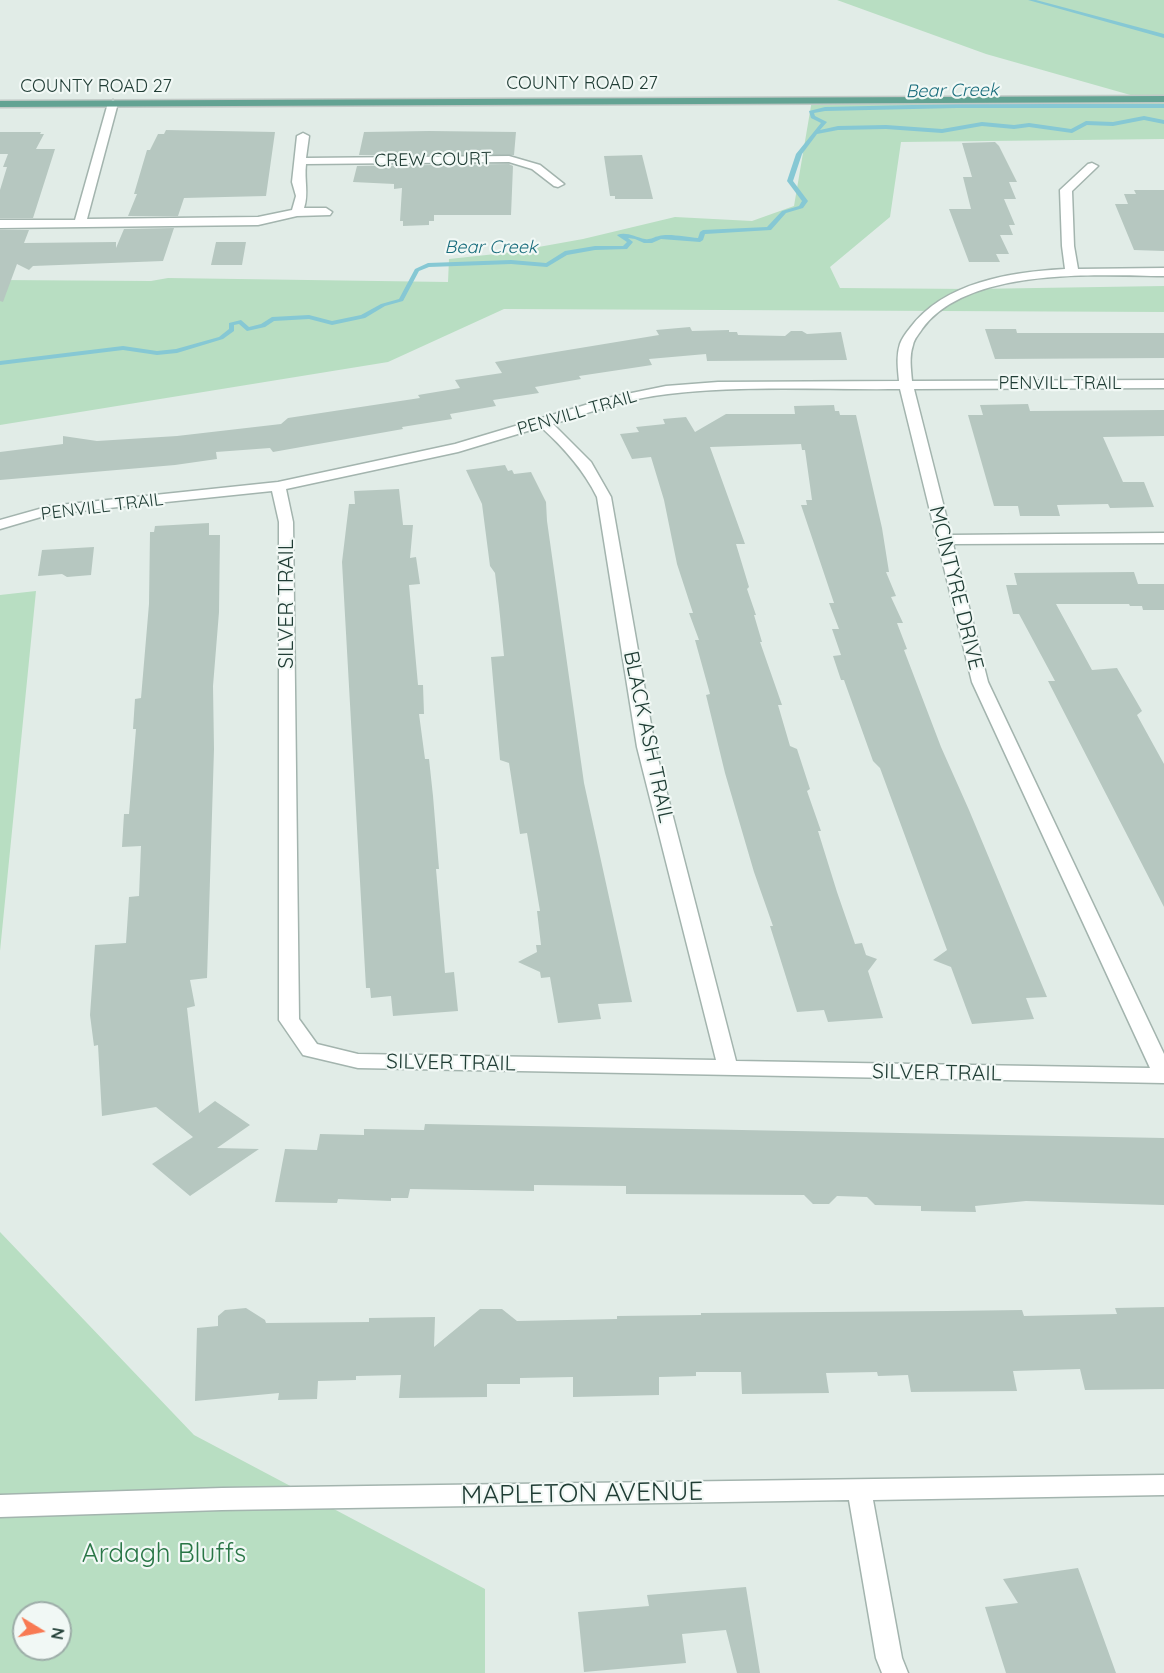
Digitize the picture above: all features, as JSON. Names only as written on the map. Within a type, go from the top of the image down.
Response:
[{"type":"main road","name":"COUNTY ROAD 27","points":[[0,104],[1164,99]]},
{"type":"street","points":[[80,223],[113,103]]},
{"type":"street","points":[[297,212],[302,196],[298,182],[303,136]]},
{"type":"street","name":"CREW COURT","points":[[300,161],[527,161],[558,184]]},
{"type":"street","points":[[1072,272],[1068,246],[1066,189],[1092,166]]},
{"type":"street","points":[[0,224],[258,221],[297,212],[326,212]]},
{"type":"street","name":"MCINTYRE DRIVE","points":[[1164,272],[1072,272],[1010,280],[972,290],[930,311],[907,341],[906,386],[980,682],[1164,1076]]},
{"type":"street","name":"PENVILL TRAIL","points":[[0,525],[50,510],[278,486],[458,448],[617,400],[666,390],[717,386],[1164,384]]},
{"type":"street","name":"BLACK ASH TRAIL","points":[[543,422],[586,462],[604,497],[646,747],[728,1069]]},
{"type":"street","name":"SILVER TRAIL","points":[[278,486],[286,522],[290,1020],[310,1050],[358,1061],[1164,1076]]},
{"type":"street","points":[[944,540],[1164,538]]},
{"type":"street","name":"MAPLETON AVENUE","points":[[0,1506],[222,1499],[1164,1485]]},
{"type":"street","points":[[859,1490],[889,1658],[896,1673]]},
{"type":"green space","points":[[837,0],[1164,0],[1164,139],[901,142],[890,217],[830,267],[840,288],[972,289],[1164,286],[1164,312],[504,309],[388,362],[0,425],[0,280],[151,281],[168,278],[448,282],[449,259],[505,253],[583,239],[675,217],[752,221],[794,206],[812,100],[1141,98],[986,54]]},
{"type":"green space","points":[[36,591],[0,951],[0,595]]},
{"type":"green space","name":"Ardagh Bluffs","points":[[0,1232],[194,1435],[485,1589],[485,1673],[0,1673]]},
{"type":"building","points":[[166,130],[275,132],[266,196],[184,198],[178,216],[128,216],[137,194],[134,194],[147,150],[150,150],[158,134],[164,134]]},
{"type":"building","points":[[0,132],[41,132],[40,134],[44,134],[36,149],[55,149],[33,218],[0,218],[0,190],[7,167],[3,167],[8,154],[0,154]]},
{"type":"building","points":[[364,132],[516,132],[514,155],[359,155]]},
{"type":"building","points":[[995,142],[1017,182],[1009,182],[1016,199],[1004,199],[1015,225],[1009,225],[1013,235],[1000,235],[1009,254],[996,254],[1000,262],[969,262],[949,209],[971,209],[963,177],[972,177],[962,143]]},
{"type":"building","points":[[642,155],[653,199],[615,199],[615,196],[610,196],[604,156]]},
{"type":"building","points":[[509,164],[513,166],[511,215],[434,215],[434,221],[429,221],[429,225],[403,226],[403,221],[400,221],[402,188],[394,189],[394,184],[353,182],[357,166]]},
{"type":"building","points":[[1134,190],[1164,190],[1164,251],[1134,250],[1115,204],[1128,204],[1124,194],[1136,194]]},
{"type":"building","points":[[174,228],[163,261],[33,266],[29,270],[17,264],[3,302],[0,301],[0,230],[29,230],[24,243],[116,242],[116,248],[124,229]]},
{"type":"building","points":[[216,242],[246,242],[242,265],[211,265]]},
{"type":"building","points":[[690,327],[692,331],[729,330],[729,332],[737,332],[738,335],[785,336],[791,331],[802,331],[807,334],[841,332],[847,360],[707,361],[706,354],[649,359],[652,365],[579,376],[581,379],[535,387],[539,393],[493,400],[496,406],[450,414],[452,419],[402,427],[403,429],[273,452],[270,448],[216,452],[217,459],[175,465],[0,480],[0,452],[63,444],[63,436],[97,441],[177,436],[281,424],[288,418],[420,398],[418,395],[460,388],[455,380],[502,373],[495,362],[659,335],[656,330]]},
{"type":"building","points":[[985,329],[1016,329],[1017,333],[1164,333],[1164,358],[995,359]]},
{"type":"building","points":[[1028,404],[1030,411],[1164,410],[1164,436],[1103,437],[1123,482],[1144,482],[1154,507],[1110,508],[1108,504],[1057,505],[1060,516],[1020,516],[1018,506],[994,506],[968,415],[983,415],[980,405]]},
{"type":"building","points":[[834,405],[835,411],[839,411],[840,415],[856,415],[882,528],[889,572],[886,572],[896,596],[891,597],[903,623],[897,623],[907,649],[904,650],[941,747],[1047,997],[1026,998],[1034,1019],[972,1024],[951,967],[933,960],[947,950],[880,768],[873,761],[833,656],[841,655],[832,629],[839,629],[829,603],[834,603],[801,505],[807,505],[806,500],[812,500],[805,450],[802,450],[801,444],[710,447],[745,544],[736,544],[756,615],[754,615],[762,642],[760,642],[782,705],[778,705],[790,746],[797,749],[810,789],[807,791],[821,831],[818,831],[837,892],[855,944],[862,943],[866,955],[877,959],[868,971],[883,1018],[828,1022],[824,1010],[797,1012],[770,926],[773,926],[754,872],[725,773],[706,695],[710,694],[695,640],[699,640],[689,613],[693,613],[677,564],[664,500],[651,457],[632,459],[620,434],[639,432],[636,427],[665,424],[663,419],[686,417],[695,432],[726,414],[795,414],[794,406]]},
{"type":"building","points":[[505,465],[508,471],[512,470],[514,474],[531,472],[546,502],[584,783],[632,1002],[598,1004],[601,1019],[558,1023],[550,977],[541,978],[540,972],[518,962],[537,952],[536,945],[541,945],[537,911],[540,911],[527,833],[520,834],[509,763],[500,760],[491,657],[504,656],[499,606],[495,573],[490,566],[482,504],[466,470]]},
{"type":"building","points":[[399,489],[403,525],[413,525],[410,558],[416,557],[420,584],[409,585],[418,685],[423,685],[424,714],[419,714],[425,759],[429,759],[433,796],[439,869],[436,869],[445,973],[454,972],[458,1011],[393,1016],[391,996],[371,998],[370,988],[366,988],[342,562],[349,504],[355,504],[354,491]]},
{"type":"building","points":[[209,523],[209,535],[220,535],[219,612],[213,686],[214,749],[207,978],[190,980],[195,1006],[187,1008],[199,1113],[215,1101],[250,1125],[217,1148],[259,1149],[190,1196],[152,1164],[193,1137],[156,1107],[102,1116],[98,1045],[94,1046],[90,1015],[95,945],[126,943],[129,897],[139,896],[141,846],[122,847],[124,814],[129,814],[136,729],[133,729],[135,699],[141,698],[149,604],[150,532],[154,532],[155,526]]},
{"type":"building","points":[[94,547],[91,575],[38,576],[42,550]]},
{"type":"building","points":[[1134,572],[1138,584],[1164,584],[1164,610],[1143,610],[1142,606],[1130,606],[1129,604],[1056,604],[1092,670],[1117,668],[1142,711],[1137,715],[1164,764],[1164,907],[1048,681],[1055,681],[1019,614],[1013,614],[1006,585],[1017,585],[1014,573]]},
{"type":"building","points":[[425,1124],[1164,1138],[1164,1205],[1026,1201],[975,1206],[976,1212],[921,1211],[921,1206],[875,1205],[867,1197],[837,1196],[829,1204],[813,1204],[804,1195],[626,1194],[626,1186],[534,1185],[534,1191],[410,1189],[408,1198],[391,1198],[391,1201],[338,1199],[337,1203],[275,1202],[285,1149],[317,1150],[320,1134],[364,1135],[364,1129],[424,1130]]},
{"type":"building","points":[[1164,1307],[1164,1389],[1085,1390],[1080,1369],[1013,1371],[1017,1391],[911,1392],[908,1375],[878,1376],[877,1372],[826,1373],[829,1393],[742,1394],[741,1372],[696,1372],[696,1376],[659,1377],[659,1395],[573,1397],[573,1377],[520,1378],[520,1384],[487,1384],[487,1397],[399,1398],[401,1375],[356,1376],[356,1380],[318,1381],[317,1399],[278,1400],[279,1393],[195,1401],[197,1328],[218,1326],[218,1316],[225,1310],[246,1308],[266,1323],[369,1322],[369,1318],[435,1317],[434,1347],[480,1309],[502,1309],[517,1321],[617,1319],[617,1316],[701,1315],[701,1313],[1022,1310],[1024,1316],[1117,1314],[1115,1308]]},
{"type":"building","points":[[1078,1568],[1116,1673],[1006,1673],[985,1607],[1018,1603],[1003,1579]]},
{"type":"building","points":[[746,1587],[760,1673],[737,1673],[726,1630],[682,1634],[686,1663],[584,1672],[578,1612],[649,1606],[647,1595]]},
{"type":"waterway","points":[[1030,0],[1164,36]]},
{"type":"waterway","name":"Bear Creek","points":[[0,363],[123,348],[157,353],[177,351],[221,338],[232,330],[231,324],[241,322],[247,329],[263,326],[272,319],[309,317],[332,323],[363,317],[383,305],[401,300],[417,270],[428,265],[511,262],[547,265],[565,253],[595,248],[625,248],[630,242],[620,235],[636,237],[644,241],[652,241],[660,237],[700,240],[703,232],[769,229],[784,212],[801,207],[805,201],[790,181],[799,154],[824,122],[813,117],[811,112],[825,109],[957,106],[1164,106]]},
{"type":"waterway","points":[[816,133],[838,128],[886,127],[942,131],[982,124],[1014,127],[1029,125],[1072,131],[1086,123],[1113,124],[1144,118],[1164,122]]}]
